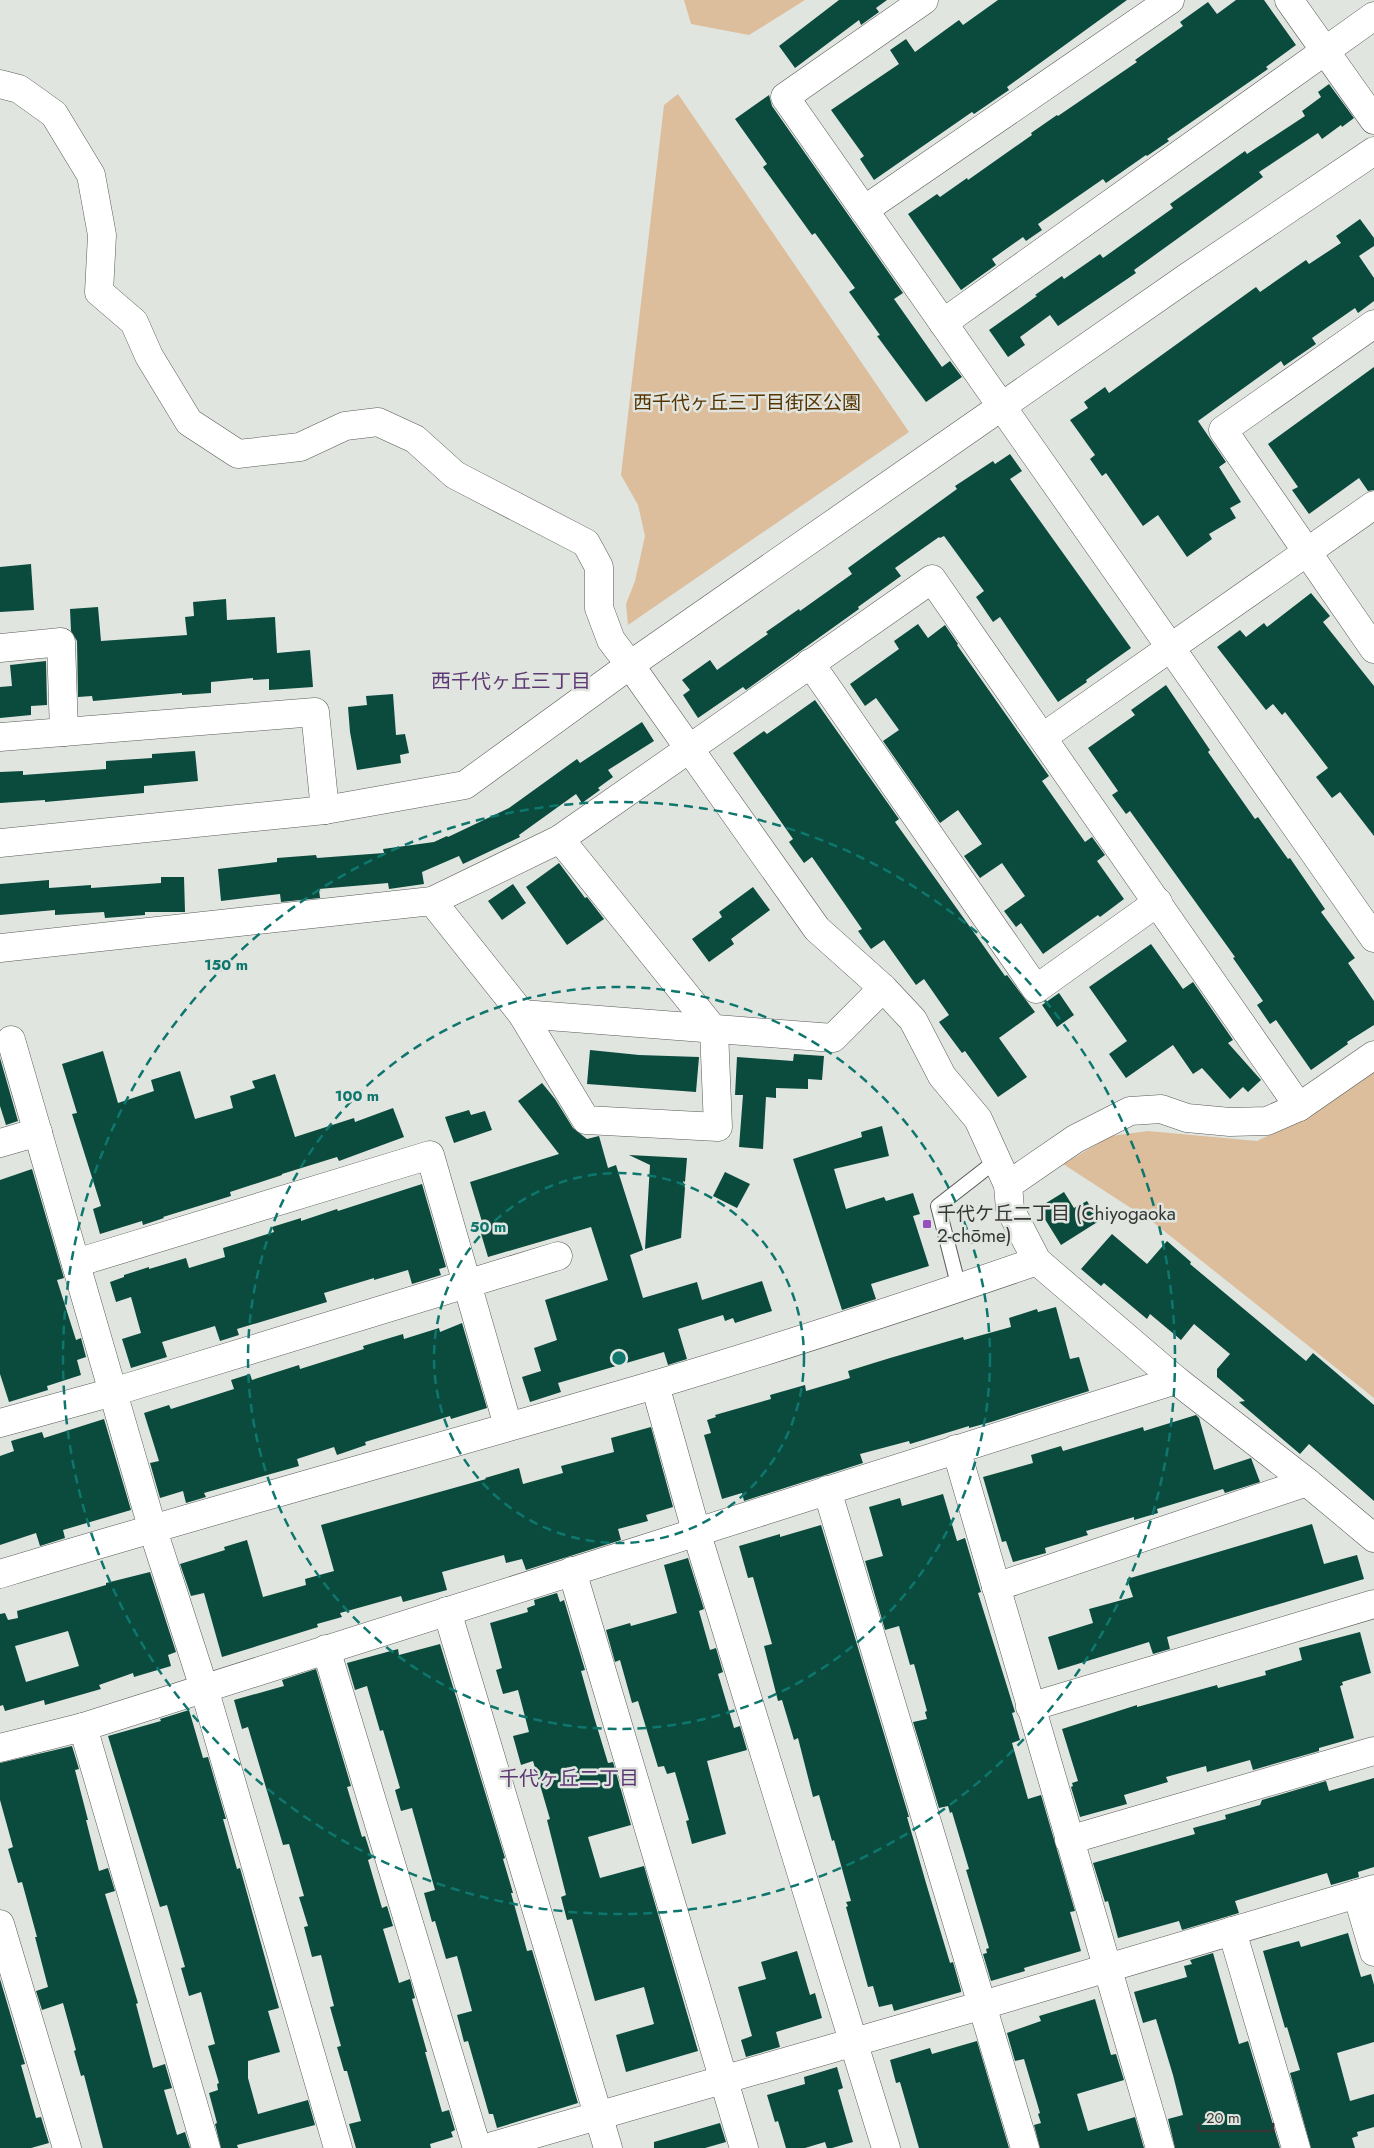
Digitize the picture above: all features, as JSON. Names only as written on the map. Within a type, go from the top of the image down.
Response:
[{"type":"street","points":[[924,0],[784,96],[1374,938]]},
{"type":"street","points":[[864,210],[1170,0]]},
{"type":"street","points":[[1289,0],[1374,120]]},
{"type":"street","points":[[943,323],[1374,16]]},
{"type":"street","points":[[0,84],[19,89],[54,114],[91,175],[102,235],[99,292],[134,322],[149,356],[190,422],[238,454],[300,447],[345,426],[378,422],[414,439],[455,475],[586,543],[599,567],[599,608],[611,640],[690,747],[817,929],[883,988],[913,1020],[942,1076],[978,1119],[1008,1185],[1010,1209],[1037,1261],[1176,1380],[1307,1482],[1374,1538]]},
{"type":"street","points":[[0,843],[325,810],[465,785],[630,665],[1374,151]]},
{"type":"street","points":[[1374,324],[1223,430],[1374,649]]},
{"type":"street","points":[[1043,737],[1374,505]]},
{"type":"street","points":[[0,948],[432,901],[560,839],[932,579],[1299,1107]]},
{"type":"street","points":[[0,648],[61,642],[64,732]]},
{"type":"street","points":[[810,664],[1036,989],[1158,902]]},
{"type":"street","points":[[0,737],[315,712],[325,810]]},
{"type":"street","points":[[432,901],[522,1014],[586,1120],[718,1127],[714,1030],[560,839]]},
{"type":"street","points":[[522,1014],[833,1038],[883,988]]},
{"type":"street","points":[[11,1040],[152,1528],[204,1688],[338,2148]]},
{"type":"street","points":[[1008,1185],[1075,1138],[1130,1111],[1161,1110],[1187,1118],[1230,1122],[1267,1121],[1299,1107],[1374,1056]]},
{"type":"street","points":[[0,1143],[38,1132]]},
{"type":"street","points":[[76,1263],[430,1155],[508,1426]]},
{"type":"street","points":[[0,1423],[113,1392],[558,1256]]},
{"type":"street","points":[[0,1574],[152,1528],[655,1385],[959,1288],[1037,1261]]},
{"type":"street","points":[[0,1748],[83,1727],[1176,1380]]},
{"type":"street","points":[[655,1385],[696,1531],[886,2148]]},
{"type":"street","points":[[956,1449],[1030,1708],[1160,2148]]},
{"type":"street","points":[[996,1587],[1307,1482]]},
{"type":"street","points":[[827,1490],[1025,2148]]},
{"type":"street","points":[[572,1571],[744,2148]]},
{"type":"street","points":[[1030,1708],[1374,1604]]},
{"type":"street","points":[[447,1611],[608,2148]]},
{"type":"street","points":[[326,1649],[477,2148]]},
{"type":"street","points":[[83,1727],[206,2148]]},
{"type":"street","points":[[1069,1840],[1374,1750]]},
{"type":"street","points":[[486,2148],[983,2006],[1366,1891],[1374,1952]]},
{"type":"street","points":[[0,1924],[68,2148]]},
{"type":"street","points":[[1232,1931],[1296,2148]]},
{"type":"lane","points":[[959,1288],[938,1206],[998,1160]]},
{"type":"green space","points":[[684,0],[805,0],[749,35],[691,24]]},
{"type":"green space","name":"西千代ヶ丘三丁目街区公園","points":[[678,94],[909,432],[628,625],[626,604],[635,581],[645,536],[638,505],[621,475],[664,105]]},
{"type":"green space","points":[[1374,1071],[1374,1398],[1154,1223],[1063,1164],[1111,1136],[1148,1131],[1257,1141],[1288,1126]]},
{"type":"building","points":[[839,0],[887,0],[876,8],[879,12],[861,25],[859,20],[795,68],[779,46]]},
{"type":"building","points":[[998,0],[1127,0],[1007,87],[1009,90],[974,114],[972,112],[874,180],[860,159],[864,156],[831,110],[899,64],[890,50],[906,39],[915,52],[959,20],[963,25]]},
{"type":"building","points":[[1236,0],[1264,0],[1296,45],[1266,67],[1268,69],[1167,139],[1169,141],[1106,183],[1103,179],[1038,224],[1042,230],[1026,241],[1023,237],[992,259],[996,265],[961,290],[908,214],[937,194],[940,197],[967,178],[968,180],[1032,135],[1031,133],[1137,62],[1135,60],[1183,26],[1180,22],[1208,2],[1217,14]]},
{"type":"building","points":[[1329,84],[1354,118],[1322,139],[1318,133],[1259,172],[1263,177],[1134,270],[1136,273],[1058,326],[1050,315],[1020,337],[1025,345],[1008,357],[989,330],[1062,276],[1064,279],[1100,254],[1103,258],[1173,208],[1170,204],[1245,151],[1247,154],[1305,116],[1302,111],[1321,97],[1318,92]]},
{"type":"building","points":[[769,95],[772,106],[903,293],[894,299],[942,367],[950,361],[962,377],[926,402],[877,336],[880,335],[849,292],[855,288],[815,233],[812,235],[763,167],[767,164],[735,119]]},
{"type":"building","points":[[1360,219],[1374,238],[1374,246],[1359,256],[1374,278],[1374,301],[1358,313],[1355,308],[1312,338],[1316,344],[1284,366],[1281,361],[1198,421],[1226,462],[1219,467],[1241,502],[1230,508],[1236,518],[1209,534],[1212,539],[1187,557],[1158,515],[1143,526],[1106,473],[1102,476],[1090,459],[1095,455],[1070,420],[1088,408],[1084,402],[1105,387],[1109,393],[1256,287],[1260,292],[1306,260],[1309,264],[1341,243],[1336,236]]},
{"type":"building","points":[[1374,367],[1374,490],[1368,491],[1359,478],[1309,514],[1292,490],[1298,487],[1268,444]]},
{"type":"building","points":[[1010,454],[1022,471],[1010,479],[1131,648],[1058,702],[1000,617],[993,622],[976,597],[984,591],[944,536],[939,537],[895,568],[901,576],[858,607],[859,609],[746,690],[743,687],[698,718],[683,695],[690,690],[682,680],[710,660],[717,670],[768,634],[766,632],[799,609],[800,611],[852,574],[848,568],[957,489],[955,486],[993,461],[995,464]]},
{"type":"building","points":[[31,564],[34,610],[0,612],[0,567]]},
{"type":"building","points":[[1311,593],[1330,616],[1323,622],[1374,686],[1374,836],[1340,792],[1332,798],[1316,777],[1328,768],[1285,712],[1282,715],[1273,704],[1266,710],[1217,647],[1240,630],[1246,637],[1264,623],[1267,627]]},
{"type":"building","points":[[226,599],[227,620],[275,617],[277,653],[310,650],[313,687],[269,690],[269,679],[253,680],[253,678],[211,682],[211,693],[182,695],[182,693],[93,701],[92,696],[78,697],[77,641],[71,631],[70,609],[98,607],[101,641],[187,635],[185,617],[194,616],[193,602]]},
{"type":"building","points":[[918,624],[928,638],[945,625],[1049,776],[1042,781],[1085,842],[1092,837],[1105,855],[1097,861],[1124,899],[1043,954],[1021,923],[1016,927],[1004,911],[1025,896],[1002,863],[980,878],[964,856],[982,844],[958,810],[940,823],[883,741],[899,730],[876,698],[865,706],[850,684],[899,649],[894,641]]},
{"type":"building","points":[[46,661],[47,705],[31,706],[31,715],[0,718],[0,687],[12,686],[10,665]]},
{"type":"building","points":[[1166,685],[1210,750],[1208,752],[1255,819],[1258,817],[1288,859],[1290,858],[1325,909],[1321,912],[1355,958],[1348,963],[1374,1001],[1374,1025],[1347,1042],[1348,1044],[1311,1070],[1276,1020],[1270,1024],[1257,1005],[1263,1001],[1233,958],[1235,957],[1130,811],[1126,814],[1112,795],[1118,791],[1088,748],[1135,715],[1131,710]]},
{"type":"building","points":[[393,694],[396,735],[405,734],[409,753],[400,755],[401,763],[357,770],[350,732],[348,707],[367,705],[366,696]]},
{"type":"building","points":[[815,700],[899,819],[895,822],[1005,976],[1007,975],[1035,1012],[999,1038],[1027,1077],[998,1097],[965,1051],[962,1053],[939,1022],[949,1015],[924,979],[916,985],[884,940],[871,949],[858,931],[862,929],[812,857],[804,863],[789,842],[793,839],[733,753],[764,731],[767,734]]},
{"type":"building","points":[[642,722],[654,741],[608,770],[613,777],[598,788],[600,790],[582,803],[576,794],[519,835],[520,837],[463,864],[459,856],[422,872],[424,884],[389,889],[388,883],[319,889],[320,898],[281,902],[280,894],[221,901],[218,869],[277,862],[277,858],[316,855],[317,858],[384,853],[383,849],[434,842],[509,808],[577,759],[580,763]]},
{"type":"building","points":[[195,751],[198,781],[144,786],[144,793],[45,802],[45,800],[0,803],[0,772],[23,771],[23,775],[106,769],[106,761],[152,758],[152,754]]},
{"type":"building","points":[[559,863],[585,898],[587,897],[604,919],[567,945],[526,887]]},
{"type":"building","points":[[161,877],[184,877],[185,912],[145,912],[145,915],[105,918],[104,912],[55,915],[55,910],[0,915],[0,884],[49,880],[49,888],[91,885],[91,888],[161,883]]},
{"type":"building","points":[[513,884],[526,903],[502,920],[488,901]]},
{"type":"building","points":[[753,887],[770,910],[731,939],[734,944],[709,962],[692,939],[722,917],[719,912]]},
{"type":"building","points":[[1151,944],[1183,989],[1193,982],[1233,1040],[1228,1043],[1261,1080],[1248,1092],[1243,1087],[1230,1099],[1202,1068],[1193,1074],[1173,1045],[1126,1078],[1109,1054],[1127,1041],[1089,987]]},
{"type":"building","points":[[1059,993],[1074,1015],[1057,1027],[1042,1005]]},
{"type":"building","points":[[590,1050],[639,1055],[699,1057],[696,1092],[587,1084]]},
{"type":"building","points":[[103,1051],[118,1103],[154,1091],[151,1080],[180,1071],[195,1119],[233,1108],[230,1096],[255,1088],[252,1081],[275,1074],[295,1137],[354,1118],[355,1122],[393,1108],[404,1137],[339,1161],[337,1157],[282,1174],[230,1192],[231,1196],[143,1225],[142,1221],[100,1234],[93,1209],[101,1206],[72,1114],[77,1113],[62,1064]]},
{"type":"building","points":[[794,1054],[824,1056],[822,1080],[808,1079],[808,1089],[776,1088],[776,1098],[766,1097],[763,1149],[739,1147],[743,1095],[735,1095],[737,1057],[793,1061]]},
{"type":"building","points":[[0,1058],[18,1121],[6,1125],[0,1106]]},
{"type":"building","points":[[542,1083],[555,1099],[573,1128],[587,1139],[599,1136],[608,1168],[616,1165],[643,1250],[630,1255],[643,1298],[697,1282],[702,1300],[762,1281],[772,1311],[735,1323],[733,1318],[725,1321],[723,1315],[678,1329],[687,1359],[668,1365],[664,1352],[558,1383],[561,1392],[530,1402],[522,1377],[541,1371],[534,1348],[557,1340],[545,1300],[608,1280],[591,1227],[488,1257],[479,1227],[483,1225],[470,1182],[559,1154],[518,1101]]},
{"type":"building","points":[[469,1110],[471,1115],[485,1111],[492,1130],[454,1143],[445,1117]]},
{"type":"building","points":[[882,1126],[889,1156],[834,1169],[846,1209],[884,1197],[886,1201],[913,1193],[920,1214],[913,1216],[929,1266],[871,1284],[876,1299],[842,1310],[793,1159],[862,1137],[861,1132]]},
{"type":"building","points":[[629,1155],[687,1158],[685,1182],[683,1181],[685,1188],[681,1238],[645,1249],[650,1165]]},
{"type":"building","points":[[32,1169],[64,1278],[57,1280],[76,1340],[81,1338],[86,1357],[77,1360],[81,1375],[47,1386],[48,1390],[9,1402],[0,1374],[0,1180]]},
{"type":"building","points":[[725,1172],[750,1184],[737,1208],[713,1196]]},
{"type":"building","points":[[422,1184],[446,1267],[439,1269],[441,1275],[412,1284],[408,1270],[324,1293],[327,1302],[237,1329],[239,1335],[220,1341],[215,1326],[162,1342],[167,1357],[131,1368],[122,1339],[141,1333],[131,1297],[116,1302],[110,1282],[124,1277],[124,1275],[149,1267],[149,1269],[186,1258],[189,1268],[225,1257],[223,1248],[274,1232],[272,1227],[301,1218],[301,1221],[337,1209],[338,1211]]},
{"type":"building","points":[[1064,1192],[1074,1208],[1087,1201],[1099,1221],[1061,1245],[1038,1208]]},
{"type":"building","points":[[1112,1234],[1147,1264],[1167,1241],[1191,1262],[1190,1264],[1306,1361],[1313,1353],[1374,1405],[1374,1501],[1309,1444],[1300,1454],[1239,1402],[1245,1401],[1217,1377],[1217,1369],[1230,1354],[1194,1324],[1181,1340],[1150,1314],[1147,1319],[1104,1283],[1101,1286],[1081,1269]]},
{"type":"building","points":[[1056,1307],[1070,1359],[1079,1357],[1089,1391],[991,1422],[969,1428],[969,1426],[910,1444],[909,1441],[860,1454],[863,1463],[744,1501],[742,1493],[722,1499],[704,1435],[711,1433],[707,1420],[716,1417],[715,1415],[771,1399],[770,1395],[805,1385],[806,1391],[850,1378],[848,1371],[963,1337],[964,1340],[1011,1327],[1009,1318],[1037,1309],[1038,1312]]},
{"type":"building","points":[[462,1323],[487,1408],[451,1419],[450,1416],[365,1442],[366,1445],[337,1455],[334,1447],[297,1459],[299,1466],[204,1493],[206,1497],[186,1503],[183,1491],[160,1498],[150,1463],[159,1461],[144,1413],[169,1405],[171,1409],[234,1389],[231,1380],[250,1374],[252,1380],[299,1365],[300,1369],[364,1349],[363,1346],[403,1334],[404,1339],[439,1328],[440,1332]]},
{"type":"building","points":[[1196,1415],[1199,1418],[1214,1470],[1251,1458],[1260,1482],[1225,1493],[1223,1489],[1157,1509],[1158,1513],[1134,1520],[1134,1517],[1086,1531],[1088,1535],[1045,1548],[1046,1553],[1013,1562],[1006,1541],[1002,1542],[983,1477],[1033,1463],[1031,1455],[1061,1446],[1063,1451],[1143,1427],[1144,1431]]},
{"type":"building","points":[[104,1419],[131,1510],[63,1530],[65,1538],[40,1546],[36,1533],[0,1545],[0,1456],[14,1451],[11,1441],[42,1432],[44,1438]]},
{"type":"building","points":[[651,1427],[673,1507],[646,1515],[648,1521],[618,1529],[621,1540],[526,1570],[522,1559],[506,1563],[504,1555],[442,1572],[447,1590],[403,1602],[401,1596],[340,1613],[342,1617],[317,1624],[318,1627],[222,1657],[204,1593],[191,1596],[180,1564],[225,1550],[224,1547],[247,1540],[263,1597],[306,1585],[305,1579],[334,1571],[321,1525],[519,1468],[523,1484],[563,1473],[561,1466],[614,1452],[611,1438]]},
{"type":"building","points":[[943,1494],[957,1541],[965,1538],[981,1592],[978,1593],[1015,1712],[1012,1713],[1020,1740],[1012,1743],[1028,1799],[1041,1795],[1075,1911],[1070,1912],[1081,1951],[1024,1968],[1025,1971],[991,1981],[983,1954],[987,1953],[986,1949],[989,1948],[966,1870],[969,1869],[952,1812],[950,1813],[948,1806],[939,1808],[913,1722],[927,1719],[925,1712],[927,1711],[914,1664],[910,1665],[899,1626],[885,1630],[865,1561],[883,1556],[869,1507],[900,1498],[902,1506]]},
{"type":"building","points":[[1312,1524],[1324,1564],[1357,1555],[1364,1579],[1167,1637],[1170,1649],[1153,1654],[1149,1642],[1058,1670],[1048,1637],[1093,1623],[1089,1609],[1133,1597],[1127,1579]]},
{"type":"building","points":[[821,1525],[909,1817],[907,1817],[950,1963],[953,1962],[961,1990],[961,1992],[894,2011],[892,2004],[879,2007],[873,1986],[868,1987],[846,1907],[848,1906],[846,1902],[851,1901],[834,1840],[832,1841],[819,1795],[813,1797],[798,1738],[794,1740],[782,1700],[778,1701],[764,1646],[772,1644],[753,1577],[748,1578],[739,1546]]},
{"type":"building","points":[[688,1558],[704,1609],[699,1611],[710,1650],[716,1648],[723,1672],[718,1674],[734,1728],[740,1726],[747,1750],[707,1761],[726,1834],[692,1844],[686,1821],[689,1820],[675,1772],[667,1774],[664,1766],[658,1767],[638,1701],[632,1703],[620,1660],[615,1662],[606,1630],[630,1623],[631,1626],[677,1613],[664,1565]]},
{"type":"building","points":[[150,1572],[176,1652],[168,1655],[171,1666],[134,1677],[133,1673],[99,1685],[101,1689],[45,1705],[44,1700],[5,1711],[3,1705],[0,1706],[0,1614],[5,1613],[8,1620],[18,1618],[17,1611],[106,1585],[106,1583]],"holes":[[[68,1631],[79,1666],[26,1682],[15,1646]]]},
{"type":"building","points":[[557,1593],[560,1602],[564,1600],[585,1670],[581,1671],[594,1717],[608,1763],[613,1762],[631,1825],[588,1837],[600,1878],[644,1866],[698,2051],[626,2072],[616,2035],[654,2024],[644,1987],[595,2001],[572,1919],[567,1920],[561,1897],[566,1895],[547,1820],[550,1819],[533,1761],[521,1765],[513,1736],[529,1732],[518,1690],[503,1694],[496,1670],[502,1668],[490,1623],[528,1612],[527,1608],[535,1605],[534,1600]]},
{"type":"building","points":[[1360,1632],[1371,1673],[1342,1682],[1343,1685],[1340,1686],[1354,1738],[1319,1748],[1319,1751],[1253,1770],[1250,1760],[1207,1772],[1206,1766],[1166,1777],[1168,1782],[1124,1795],[1127,1804],[1080,1817],[1071,1787],[1073,1786],[1072,1783],[1078,1781],[1062,1729],[1137,1705],[1137,1707],[1217,1685],[1218,1688],[1266,1675],[1265,1671],[1302,1660],[1299,1648]]},
{"type":"building","points":[[440,1644],[505,1858],[503,1859],[513,1893],[511,1893],[527,1951],[532,1950],[578,2103],[497,2128],[493,2114],[489,2114],[468,2041],[464,2042],[457,2015],[472,2011],[457,1956],[446,1959],[435,1921],[432,1922],[424,1893],[435,1890],[412,1808],[401,1811],[395,1790],[400,1788],[383,1730],[380,1731],[367,1686],[355,1690],[347,1663],[398,1649],[399,1655]]},
{"type":"building","points":[[316,1669],[351,1786],[347,1787],[362,1837],[365,1836],[372,1858],[368,1860],[382,1908],[387,1906],[393,1926],[383,1929],[399,1983],[410,1979],[415,1998],[412,1999],[442,2112],[449,2110],[455,2130],[451,2132],[453,2137],[430,2144],[431,2148],[356,2148],[349,2124],[361,2121],[347,2071],[344,2071],[337,2047],[341,2046],[330,2007],[334,2006],[321,1955],[312,1957],[304,1927],[308,1926],[299,1897],[304,1896],[289,1844],[283,1845],[248,1727],[242,1729],[234,1700],[284,1686],[282,1680]]},
{"type":"building","points":[[189,1710],[203,1758],[208,1757],[226,1819],[223,1819],[237,1869],[240,1868],[279,2008],[268,2011],[280,2052],[248,2061],[248,2078],[258,2114],[308,2100],[315,2125],[237,2145],[238,2148],[221,2148],[209,2093],[218,2090],[217,2084],[219,2083],[208,2046],[215,2044],[201,1992],[189,1996],[181,1968],[185,1967],[167,1905],[160,1907],[108,1736],[161,1721],[160,1719]]},
{"type":"building","points":[[72,1746],[79,1769],[75,1770],[99,1871],[108,1868],[115,1891],[105,1894],[138,2003],[136,2004],[153,2068],[165,2064],[172,2088],[164,2090],[177,2135],[185,2132],[190,2148],[103,2148],[84,2075],[81,2076],[74,2051],[76,2050],[63,2003],[42,2010],[36,1991],[48,1987],[22,1882],[18,1883],[8,1849],[13,1847],[0,1800],[0,1763]]},
{"type":"building","points":[[1374,1778],[1374,1867],[1358,1872],[1359,1877],[1331,1885],[1327,1873],[1235,1901],[1239,1913],[1182,1930],[1179,1921],[1118,1938],[1108,1901],[1105,1902],[1093,1863],[1195,1834],[1193,1828],[1226,1819],[1225,1815],[1260,1805],[1262,1800],[1326,1781],[1329,1791]]},
{"type":"building","points":[[1348,1933],[1361,1977],[1371,1974],[1374,1985],[1374,2042],[1337,2053],[1350,2101],[1374,2094],[1374,2127],[1357,2132],[1358,2136],[1352,2138],[1355,2148],[1311,2148],[1290,2073],[1300,2070],[1287,2027],[1285,2028],[1263,1951],[1299,1941],[1301,1947]]},
{"type":"building","points":[[797,1951],[810,1995],[815,1993],[822,2018],[776,2032],[780,2047],[746,2057],[741,2040],[752,2036],[738,1987],[766,1979],[761,1962]]},
{"type":"building","points":[[1213,1953],[1239,2044],[1248,2041],[1280,2148],[1175,2148],[1168,2119],[1183,2115],[1173,2075],[1156,2019],[1143,2023],[1134,1992],[1187,1977],[1184,1966],[1192,1964],[1190,1960]]},
{"type":"building","points":[[0,1979],[25,2064],[21,2065],[36,2118],[41,2117],[49,2143],[31,2148],[0,2148]]},
{"type":"building","points":[[1095,1999],[1111,2055],[1116,2054],[1124,2080],[1077,2094],[1088,2131],[1135,2117],[1144,2148],[1040,2148],[1034,2125],[1041,2123],[1038,2114],[1040,2113],[1024,2059],[1015,2061],[1007,2033],[1041,2021],[1039,2016]]},
{"type":"building","points":[[977,2041],[1009,2148],[919,2148],[900,2082],[896,2083],[890,2060],[930,2048],[932,2054]]},
{"type":"building","points":[[837,2067],[843,2088],[838,2090],[853,2142],[832,2148],[827,2148],[825,2142],[805,2148],[786,2148],[778,2121],[775,2122],[767,2095],[805,2084],[804,2077]]},
{"type":"building","points":[[720,2123],[726,2142],[705,2148],[654,2148],[654,2142]]},
{"type":"place","name":"千代ケ丘二丁目 (Chiyogaoka 2-chōme)","points":[[927,1224]]},
{"type":"district","name":"西千代ヶ丘三丁目","points":[[511,681]]},
{"type":"district","name":"千代ヶ丘二丁目","points":[[569,1778]]}]
